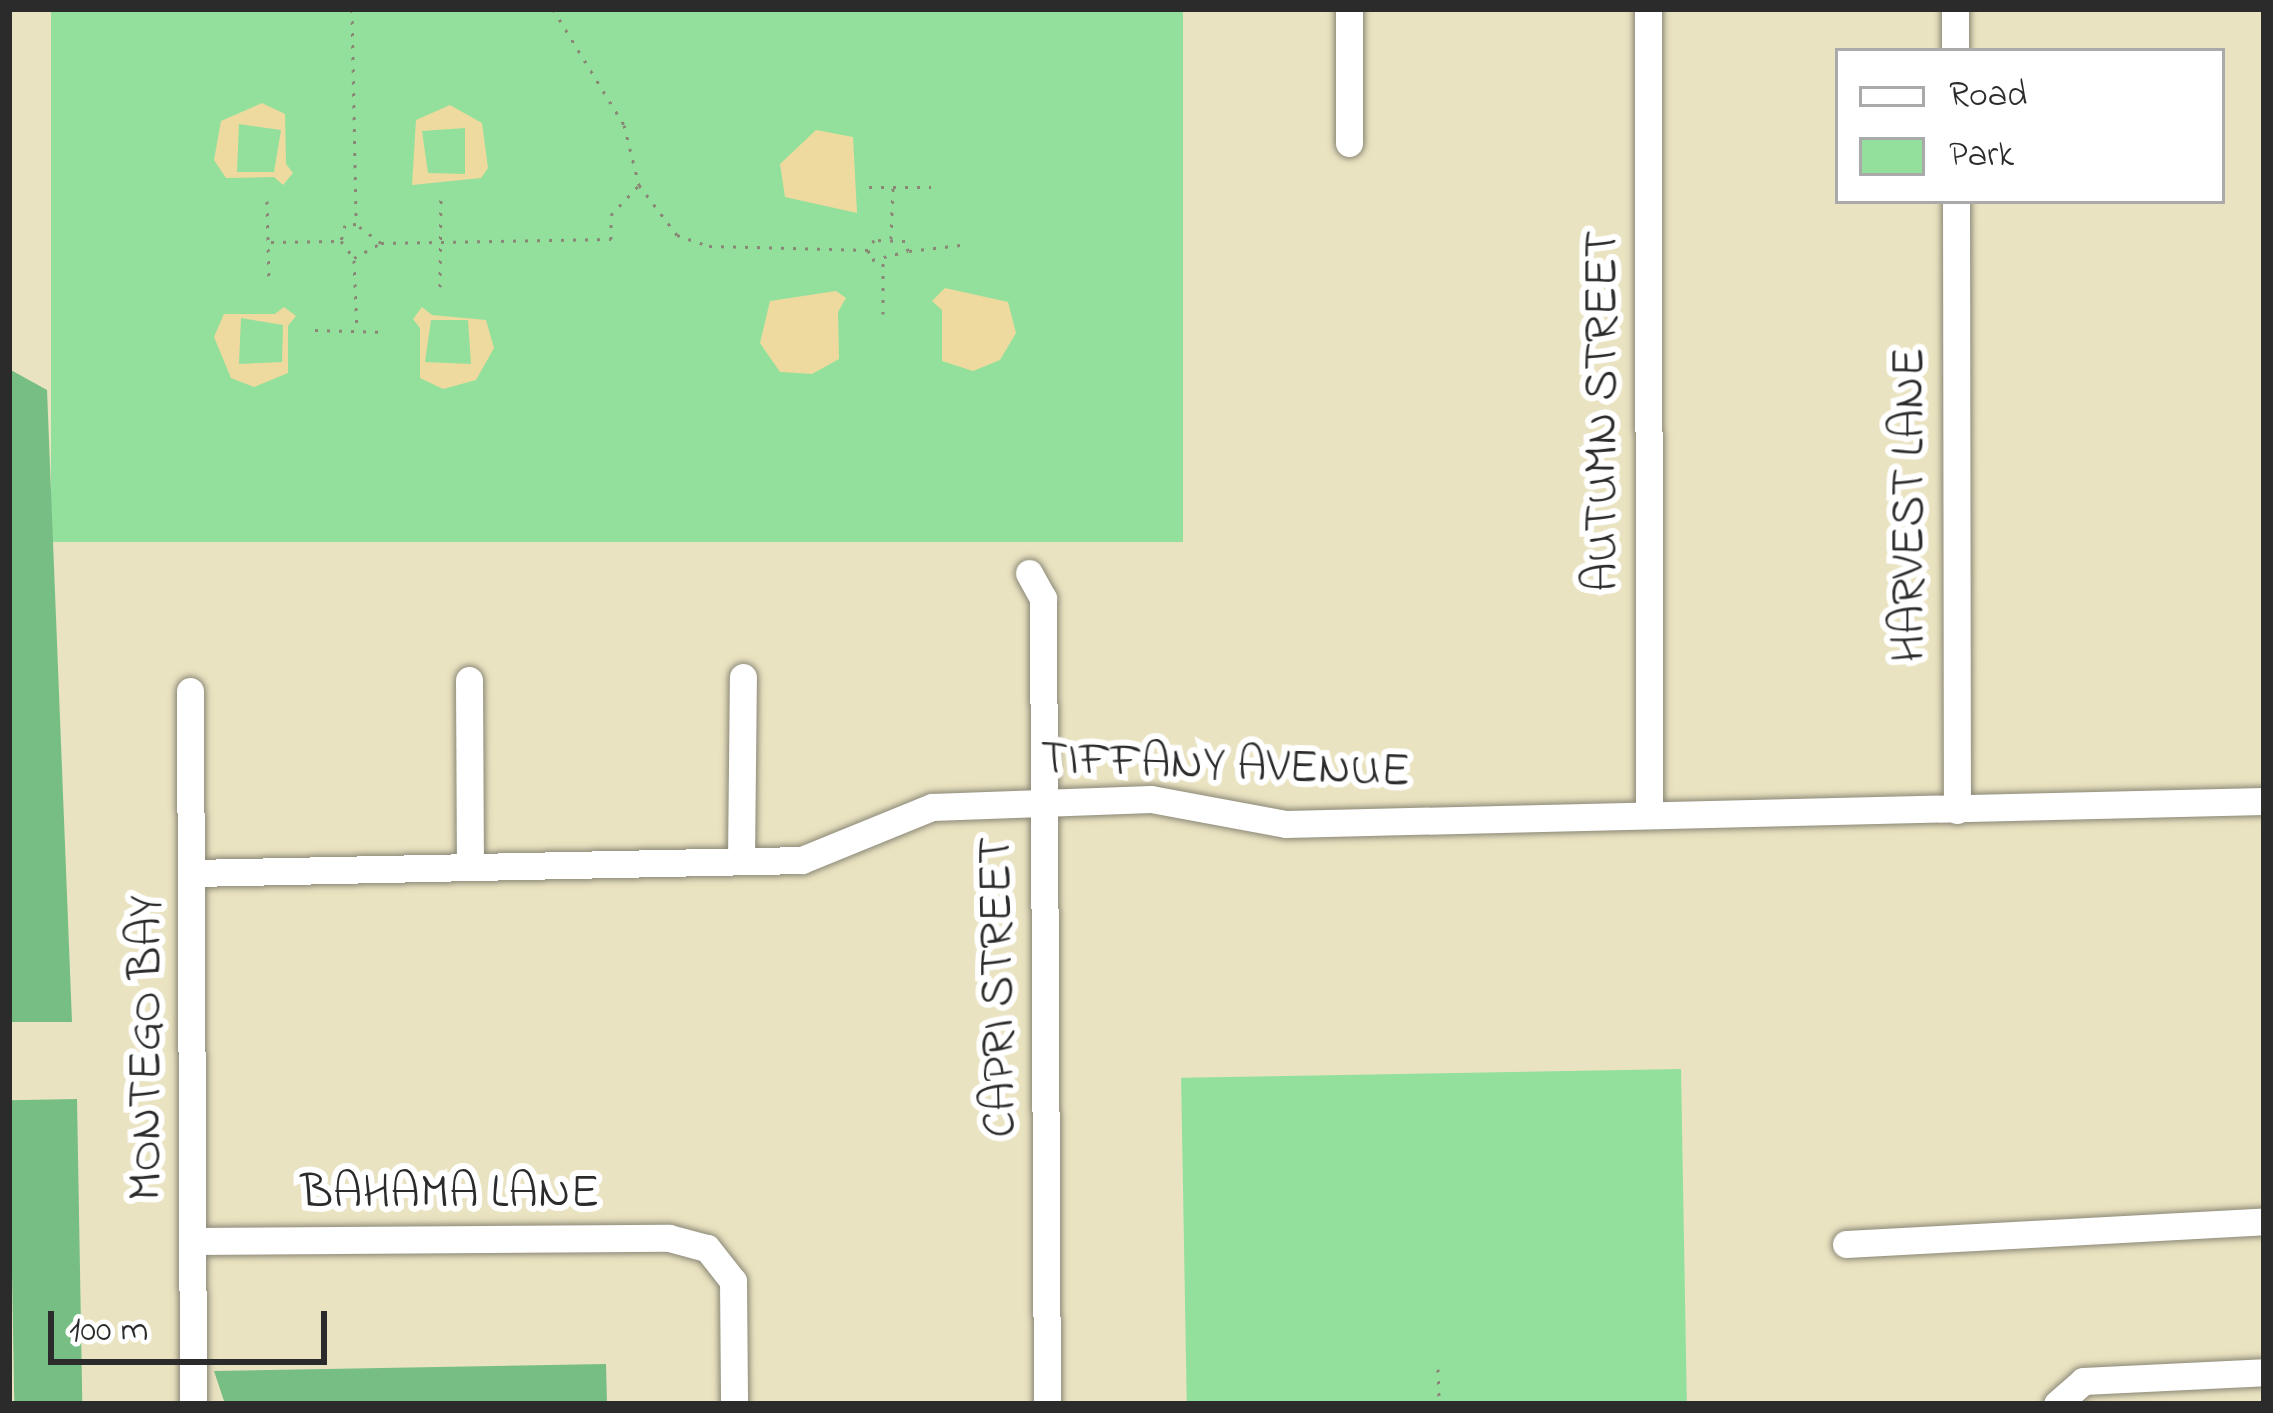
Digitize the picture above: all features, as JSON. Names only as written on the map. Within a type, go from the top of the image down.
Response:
[{"type":"street","points":[[1349,9],[1349,143]]},
{"type":"street","name":"AUTUMN STREET","points":[[1648,9],[1649,813]]},
{"type":"street","points":[[1955,9],[1955,48]]},
{"type":"street","name":"HARVEST LANE","points":[[1956,204],[1957,810]]},
{"type":"street","name":"CAPRI STREET","points":[[1029,573],[1043,598],[1047,1404]]},
{"type":"street","points":[[741,861],[743,677]]},
{"type":"street","points":[[469,680],[470,867]]},
{"type":"street","name":"MONTEGO BAY","points":[[190,692],[193,1404]]},
{"type":"street","name":"TIFFANY AVENUE","points":[[194,873],[802,860],[932,807],[1151,799],[1286,824],[2264,801]]},
{"type":"street","points":[[1846,1244],[2264,1221]]},
{"type":"street","name":"BAHAMA LANE","points":[[193,1241],[669,1238],[706,1248],[733,1281],[734,1404]]},
{"type":"street","points":[[2057,1404],[2083,1381],[2264,1372]]},
{"type":"path","points":[[352,9],[356,224]]},
{"type":"path","points":[[553,9],[624,125],[639,185],[677,235],[709,246],[868,250]]},
{"type":"path","points":[[354,258],[381,243],[611,239],[611,215],[639,185]]},
{"type":"path","points":[[869,187],[931,187]]},
{"type":"path","points":[[891,241],[893,187]]},
{"type":"path","points":[[440,287],[441,198]]},
{"type":"path","points":[[267,201],[269,283]]},
{"type":"path","points":[[341,242],[345,225],[356,224],[381,243]]},
{"type":"path","points":[[868,250],[874,240],[904,241],[908,251]]},
{"type":"path","points":[[268,242],[341,242]]},
{"type":"path","points":[[341,242],[354,258],[357,331]]},
{"type":"path","points":[[868,250],[872,260],[884,260],[908,251],[961,245]]},
{"type":"path","points":[[883,314],[884,260]]},
{"type":"path","points":[[315,330],[386,332]]},
{"type":"path","points":[[1438,1369],[1439,1404]]},
{"type":"green space","points":[[51,9],[1183,9],[1183,542],[51,542]]},
{"type":"green space","points":[[9,369],[47,390],[72,1022],[9,1022]]},
{"type":"green space","points":[[1681,1069],[1687,1404],[1187,1404],[1181,1078]]},
{"type":"green space","points":[[77,1099],[82,1404],[14,1404],[9,1100]]},
{"type":"green space","points":[[606,1364],[607,1404],[225,1404],[214,1371]]},
{"type":"sand","points":[[262,103],[285,114],[286,164],[293,173],[283,185],[274,177],[226,178],[214,160],[221,121]],"holes":[[[239,124],[281,130],[274,172],[237,172]]]},
{"type":"sand","points":[[450,105],[482,123],[488,168],[481,178],[412,185],[416,120]],"holes":[[[465,128],[465,174],[428,173],[422,131]]]},
{"type":"sand","points":[[816,130],[853,137],[857,213],[785,197],[780,164]]},
{"type":"sand","points":[[945,288],[1008,302],[1016,333],[1000,360],[973,371],[942,361],[942,310],[932,301]]},
{"type":"sand","points":[[836,291],[846,298],[838,312],[839,359],[812,374],[780,372],[760,343],[770,301]]},
{"type":"sand","points":[[284,307],[296,316],[288,326],[288,373],[254,387],[231,378],[214,337],[224,314],[275,314]],"holes":[[[241,318],[283,325],[282,362],[239,364]]]},
{"type":"sand","points":[[422,307],[432,315],[486,320],[494,348],[476,380],[443,389],[420,378],[420,328],[413,319]],"holes":[[[431,320],[468,320],[471,364],[425,362]]]}]
